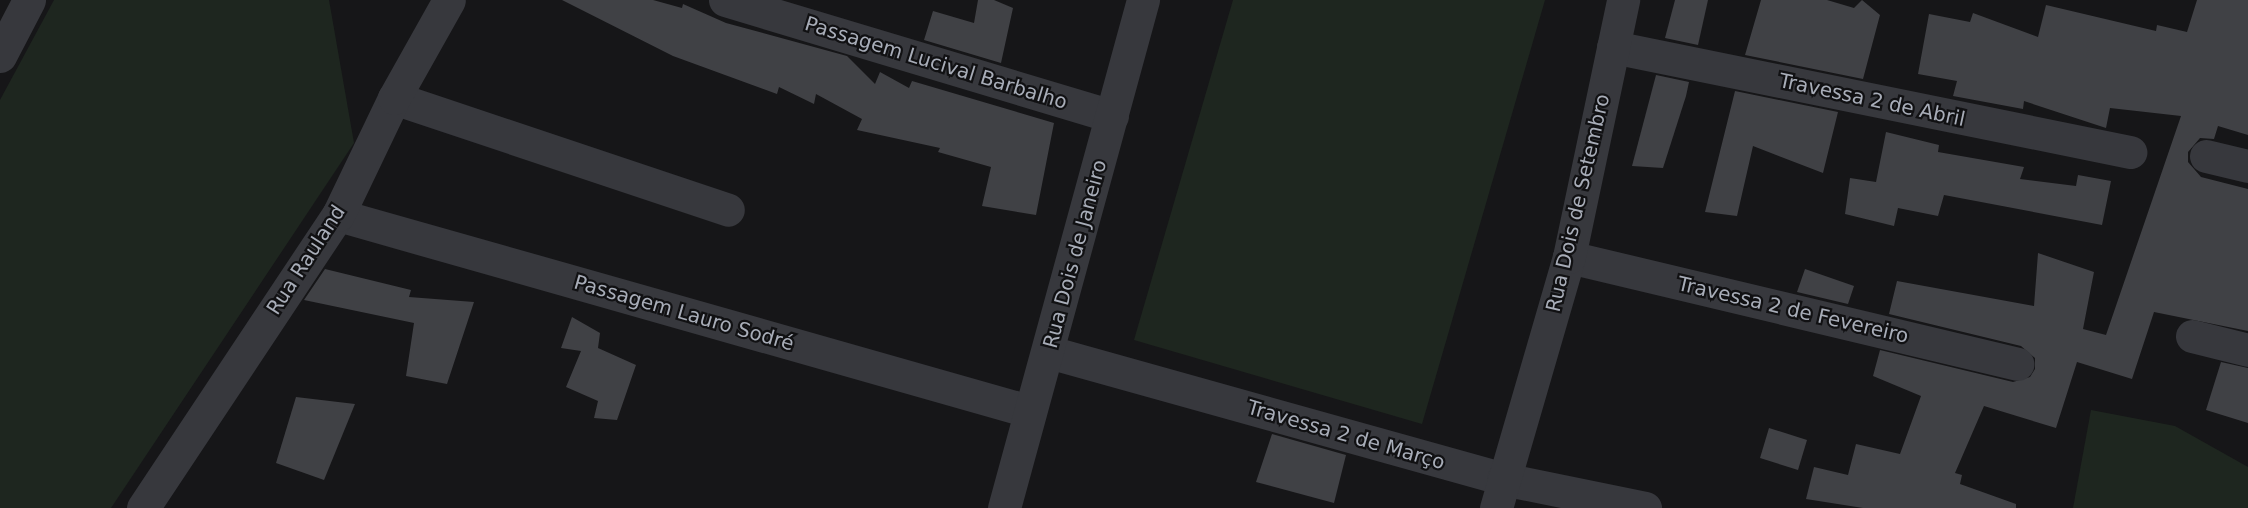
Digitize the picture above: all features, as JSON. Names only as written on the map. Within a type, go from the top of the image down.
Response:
[{"type":"street","points":[[0,56],[29,0]]},
{"type":"street","name":"Rua Rauland","points":[[150,506],[338,214],[394,98],[449,0]]},
{"type":"street","name":"Passagem Lucival Barbalho","points":[[725,0],[1112,116]]},
{"type":"street","name":"Rua Dois de Janeiro","points":[[1004,508],[1029,411],[1049,352],[1143,0]]},
{"type":"street","name":"Rua Dois de Setembro","points":[[1499,494],[1569,257],[1623,0]]},
{"type":"street","name":"Travessa 2 de Abril","points":[[1613,47],[2130,152]]},
{"type":"street","points":[[394,98],[728,210]]},
{"type":"street","points":[[2206,156],[2248,166]]},
{"type":"street","name":"Passagem Lauro Sodré","points":[[338,214],[1029,411]]},
{"type":"street","name":"Travessa 2 de Fevereiro","points":[[1569,257],[2017,364]]},
{"type":"street","points":[[2192,336],[2248,350]]},
{"type":"street","name":"Travessa 2 de Março","points":[[1049,352],[1499,494],[1645,508]]},
{"type":"shaded area","points":[[54,0],[329,0],[354,143],[111,508],[0,508],[0,100]]},
{"type":"shaded area","points":[[1233,0],[1545,0],[1422,424],[1134,340]]},
{"type":"shaded area","points":[[2091,410],[2175,426],[2248,467],[2248,508],[2073,508]]},
{"type":"building","points":[[562,0],[653,0],[682,8],[683,4],[726,23],[847,56],[875,84],[880,72],[909,88],[912,81],[1054,123],[1036,215],[982,206],[991,167],[938,152],[940,148],[857,130],[862,119],[816,94],[814,104],[779,87],[777,94],[673,56]]},
{"type":"building","points":[[978,0],[994,0],[1013,8],[1001,63],[924,40],[933,11],[974,23]]},
{"type":"building","points":[[1675,0],[1708,0],[1698,45],[1665,38]]},
{"type":"building","points":[[1761,0],[1827,0],[1854,8],[1862,0],[1880,15],[1863,79],[1745,55]]},
{"type":"building","points":[[2197,0],[2248,0],[2248,135],[2218,126],[2214,139],[2200,138],[2188,152],[2188,162],[2201,177],[2248,189],[2248,331],[2154,312],[2132,379],[2077,362],[2056,428],[1984,406],[1955,473],[1962,475],[1960,484],[2016,504],[2016,508],[1863,508],[1806,499],[1814,467],[1848,475],[1856,444],[1900,454],[1921,396],[1873,376],[1880,350],[2013,382],[2030,377],[2035,369],[2035,358],[2021,346],[1889,314],[1897,281],[2034,306],[2038,253],[2094,272],[2083,329],[2106,335],[2181,116],[2110,108],[2106,128],[2024,101],[2023,109],[1953,96],[1957,81],[1918,74],[1929,14],[1970,22],[1973,13],[2038,37],[2046,5],[2156,31],[2157,25],[2187,32]]},
{"type":"building","points":[[1656,75],[1689,82],[1686,96],[1663,168],[1632,166]]},
{"type":"building","points":[[1735,91],[1838,112],[1823,173],[1753,146],[1737,216],[1705,212]]},
{"type":"building","points":[[1886,132],[1939,145],[1938,152],[2024,167],[2020,179],[2076,186],[2078,175],[2111,181],[2102,225],[1944,195],[1938,216],[1898,208],[1894,226],[1845,214],[1850,178],[1876,182]]},
{"type":"building","points":[[325,269],[411,290],[409,297],[474,302],[447,384],[406,376],[414,323],[304,300]]},
{"type":"building","points":[[1805,269],[1854,286],[1848,304],[1797,292]]},
{"type":"building","points":[[572,317],[600,333],[598,348],[636,365],[617,420],[594,418],[598,401],[566,387],[581,351],[561,348]]},
{"type":"building","points":[[2221,362],[2248,368],[2248,423],[2206,410]]},
{"type":"building","points":[[296,397],[355,404],[324,480],[276,463]]},
{"type":"building","points":[[1769,428],[1807,440],[1798,470],[1760,458]]},
{"type":"building","points":[[1272,434],[1346,455],[1334,503],[1256,482]]}]
